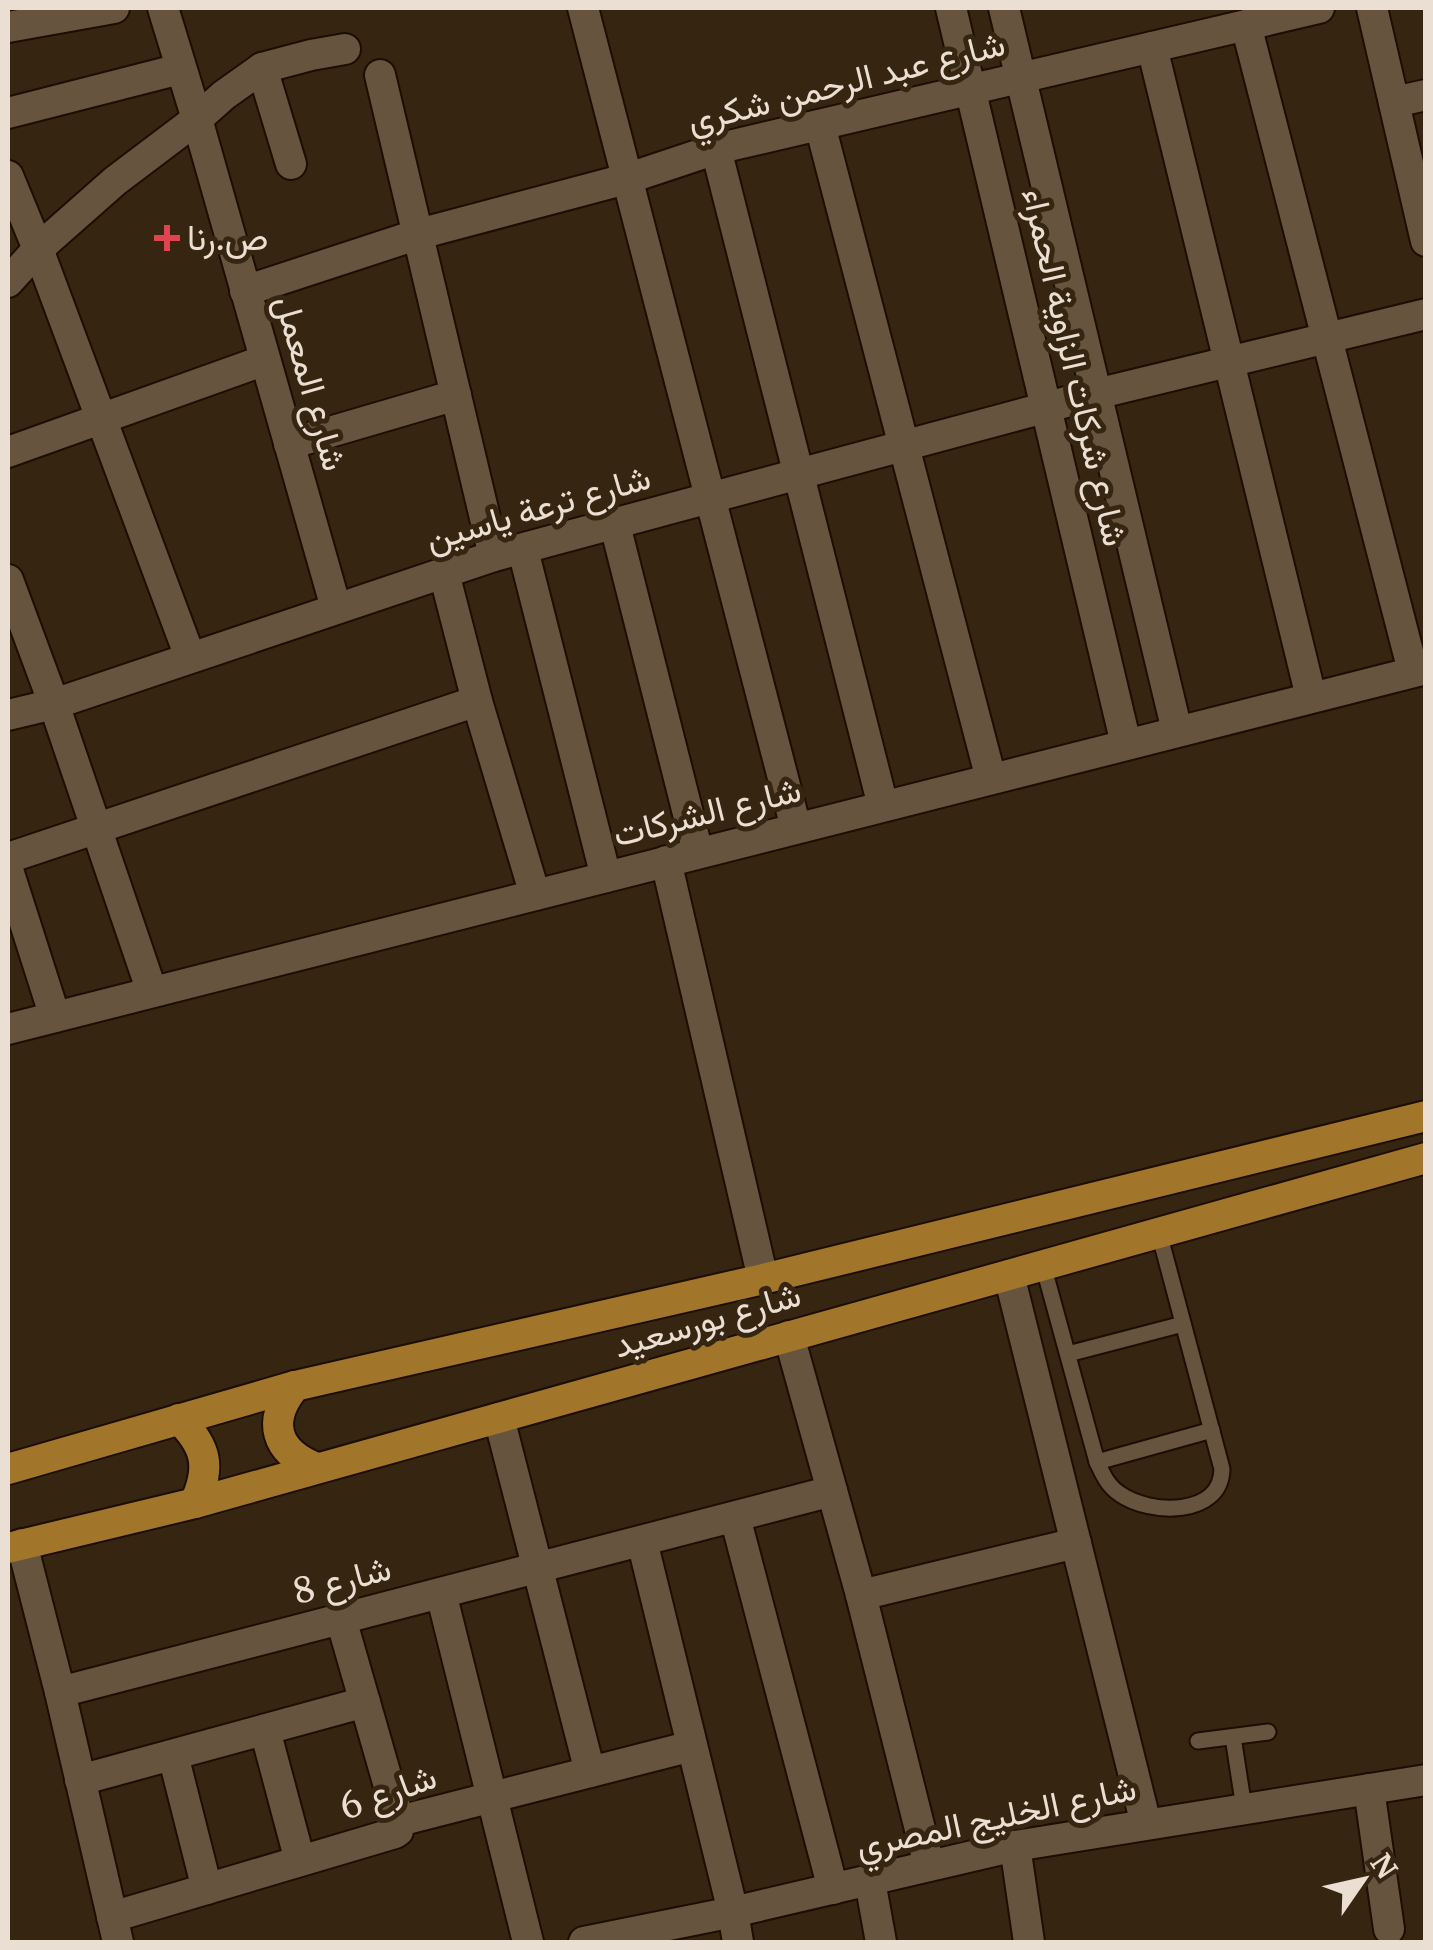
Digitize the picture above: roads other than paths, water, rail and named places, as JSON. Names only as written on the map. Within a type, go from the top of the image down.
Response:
[{"type":"main road","name":"شارع بورسعيد","points":[[8,1469],[294,1386],[762,1279],[1426,1116]]},
{"type":"main road","name":"شارع بورسعيد","points":[[15,1546],[194,1503],[1426,1158]]},
{"type":"main road","points":[[294,1386],[282,1402],[277,1423],[282,1444],[297,1460],[317,1468]]},
{"type":"main road","points":[[179,1419],[196,1436],[205,1458],[204,1482],[194,1503]]},
{"type":"street","points":[[8,27],[114,8]]},
{"type":"street","name":"شارع المعمل","points":[[162,8],[198,119],[336,608]]},
{"type":"street","points":[[583,8],[796,828]]},
{"type":"street","name":"شارع شركات الزاوية الحمراء","points":[[951,8],[1126,744]]},
{"type":"street","name":"شارع شركات الزاوية الحمراء","points":[[1004,8],[1177,731]]},
{"type":"street","name":"شارع عبد الرحمن شكري","points":[[245,290],[419,234],[626,178],[716,148],[1318,8]]},
{"type":"street","points":[[1372,8],[1422,205],[1426,241]]},
{"type":"street","points":[[1246,25],[1419,670]]},
{"type":"street","points":[[1152,47],[1311,697]]},
{"type":"street","points":[[8,282],[38,249],[115,181],[198,119],[224,94],[262,68],[345,50]]},
{"type":"street","points":[[262,68],[291,164]]},
{"type":"street","points":[[8,113],[180,69]]},
{"type":"street","points":[[380,75],[456,395],[606,877]]},
{"type":"street","points":[[1394,102],[1426,95]]},
{"type":"street","points":[[820,124],[991,778]]},
{"type":"street","points":[[716,148],[883,806]]},
{"type":"street","points":[[8,176],[190,657]]},
{"type":"street","name":"شارع ترعة ياسين","points":[[8,715],[54,704],[508,553],[1096,394],[1426,314]]},
{"type":"street","points":[[8,452],[265,360]]},
{"type":"street","points":[[289,444],[456,395]]},
{"type":"street","points":[[615,526],[698,853]]},
{"type":"street","points":[[444,573],[535,895]]},
{"type":"street","points":[[8,586],[54,704],[152,992]]},
{"type":"street","name":"شارع الشركات","points":[[8,1029],[1419,670]]},
{"type":"street","points":[[8,858],[478,700]]},
{"type":"street","points":[[666,861],[762,1279]]},
{"type":"street","points":[[8,870],[55,1017]]},
{"type":"street","points":[[1009,1274],[1146,1824]]},
{"type":"street","points":[[790,1336],[929,1865]]},
{"type":"street","points":[[500,1418],[590,1772]]},
{"type":"street","name":"شارع 8","points":[[60,1692],[832,1491]]},
{"type":"street","points":[[735,1517],[834,1889]]},
{"type":"street","points":[[642,1541],[738,1942]]},
{"type":"street","points":[[861,1595],[1076,1543]]},
{"type":"street","points":[[15,1546],[60,1692],[115,1930]]},
{"type":"street","points":[[441,1593],[528,1942]]},
{"type":"street","points":[[341,1619],[399,1821]]},
{"type":"street","points":[[80,1780],[364,1702]]},
{"type":"street","points":[[266,1730],[300,1861]]},
{"type":"street","name":"شارع 6","points":[[115,1930],[208,1888],[395,1833],[399,1821],[692,1746]]},
{"type":"street","points":[[172,1755],[208,1888]]},
{"type":"street","name":"شارع الخليج المصري","points":[[585,1942],[1015,1846],[1426,1780]]},
{"type":"street","points":[[1369,1788],[1389,1929]]},
{"type":"street","points":[[1015,1846],[1028,1942]]},
{"type":"street","points":[[870,1880],[881,1942]]},
{"type":"lane","points":[[1043,1265],[1104,1478],[1130,1500],[1171,1509],[1208,1499],[1220,1486],[1222,1469],[1159,1232]]},
{"type":"lane","points":[[1068,1354],[1183,1324]]},
{"type":"lane","points":[[1097,1462],[1212,1430]]},
{"type":"lane","points":[[1198,1741],[1268,1732]]},
{"type":"lane","points":[[1233,1736],[1244,1808]]},
{"type":"place","name":"ص.رنا","points":[[167,238]]}]
